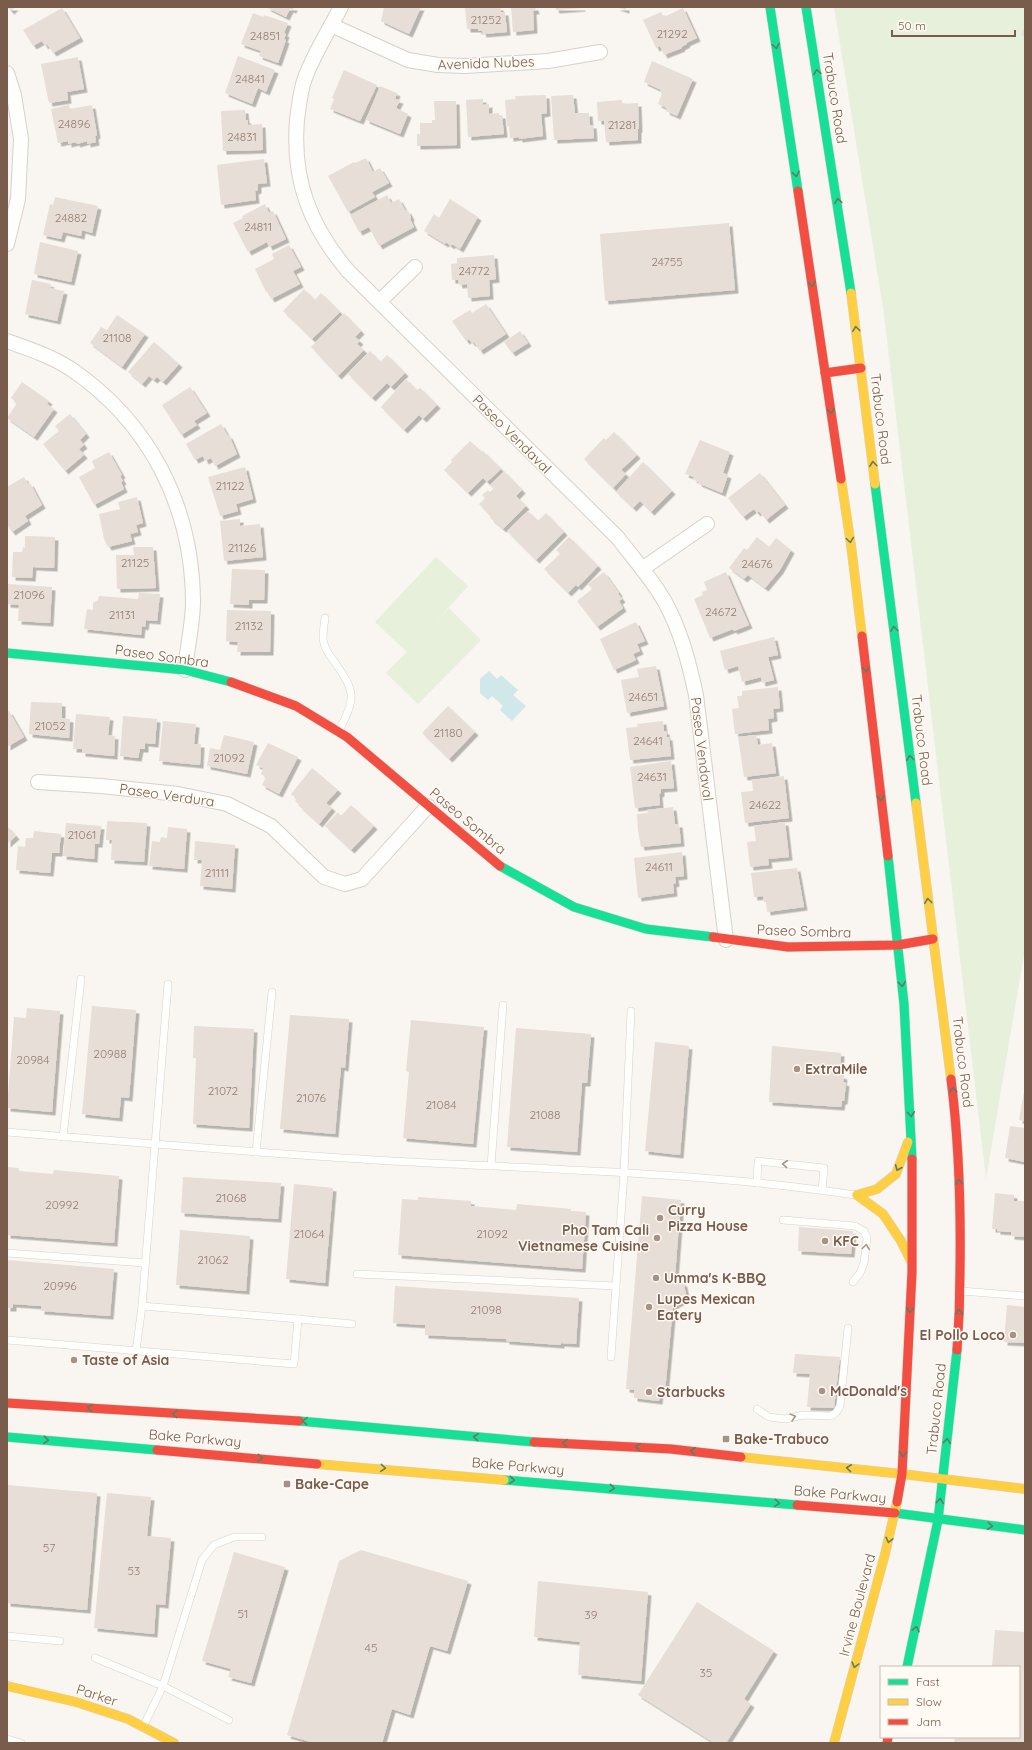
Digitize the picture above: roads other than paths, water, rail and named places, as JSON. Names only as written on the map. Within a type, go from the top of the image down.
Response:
[{"type":"main road","name":"Trabuco Road","points":[[770,7],[851,545],[904,1004],[912,1132],[912,1263],[902,1474]]},
{"type":"main road","name":"Trabuco Road","points":[[806,7],[848,259],[957,1128],[961,1225],[959,1328],[942,1480]]},
{"type":"main road","points":[[825,372],[861,368]]},
{"type":"main road","name":"Paseo Sombra","points":[[7,653],[185,670],[230,681],[296,706],[348,737],[501,867],[574,907],[646,929],[788,947],[898,945],[933,939]]},
{"type":"main road","points":[[857,1195],[877,1189],[896,1174],[912,1132]]},
{"type":"main road","points":[[857,1195],[883,1214],[901,1241],[912,1263]]},
{"type":"main road","name":"Bake Parkway","points":[[7,1403],[344,1424],[515,1441],[663,1449],[902,1474],[1025,1490]]},
{"type":"main road","name":"Bake Parkway","points":[[7,1437],[895,1513],[938,1520],[1025,1530]]},
{"type":"main road","name":"Irvine Boulevard","points":[[834,1743],[895,1513],[902,1474]]},
{"type":"main road","points":[[907,1666],[938,1520],[942,1480]]},
{"type":"main road","name":"Parker","points":[[7,1686],[76,1702],[128,1719],[174,1743]]},
{"type":"street","name":"Paseo Vendaval","points":[[341,7],[305,78],[299,105],[296,139],[298,173],[306,201],[315,223],[324,239],[348,271],[618,538],[665,602],[679,633],[690,665],[696,694],[726,940]]},
{"type":"street","name":"Avenida Nubes","points":[[331,25],[408,60],[438,65],[465,66],[548,60],[600,52]]},
{"type":"street","points":[[7,73],[14,95],[21,139],[18,199],[7,244]]},
{"type":"street","points":[[380,301],[415,267]]},
{"type":"street","points":[[7,341],[38,352],[70,369],[98,390],[137,433],[153,455],[167,479],[182,521],[190,566],[193,602],[185,670]]},
{"type":"street","points":[[642,569],[707,524]]},
{"type":"street","name":"Paseo Verdura","points":[[38,782],[101,786],[178,794],[227,804],[272,826],[324,877],[344,884],[362,880],[428,806]]},
{"type":"lane","points":[[325,618],[323,640],[328,653],[349,683],[351,695],[350,708],[339,731]]},
{"type":"lane","points":[[63,1137],[81,979]]},
{"type":"lane","points":[[136,1351],[142,1306],[168,984]]},
{"type":"lane","points":[[256,1152],[272,992]]},
{"type":"lane","points":[[491,1166],[503,1005]]},
{"type":"lane","points":[[611,1357],[624,1173],[631,1011]]},
{"type":"lane","points":[[7,1132],[256,1152],[624,1173],[757,1183],[857,1195]]},
{"type":"lane","points":[[757,1183],[758,1161],[824,1168],[822,1190]]},
{"type":"lane","points":[[783,1220],[855,1226],[864,1231],[867,1238],[864,1263],[860,1273],[853,1282]]},
{"type":"lane","points":[[7,1253],[145,1263]]},
{"type":"lane","points":[[357,1274],[616,1286]]},
{"type":"lane","points":[[959,1290],[1025,1296]]},
{"type":"lane","points":[[142,1306],[352,1324]]},
{"type":"lane","points":[[7,1340],[294,1364],[298,1319]]},
{"type":"lane","points":[[757,1409],[769,1417],[785,1419],[804,1415],[830,1416],[836,1413],[840,1406],[848,1328]]},
{"type":"lane","points":[[143,1727],[163,1686],[202,1560],[214,1545],[234,1537],[262,1537]]},
{"type":"lane","points":[[7,1636],[60,1641]]},
{"type":"lane","points":[[95,1658],[163,1686],[229,1720]]},
{"type":"lane","points":[[7,1739],[21,1743]]},
{"type":"water","points":[[489,671],[497,679],[501,675],[518,690],[513,695],[526,706],[512,721],[500,710],[503,706],[492,696],[488,700],[480,693],[480,679]]},
{"type":"place","name":"ExtraMile","points":[[797,1069]]},
{"type":"place","name":"Curry Pizza House","points":[[660,1218]]},
{"type":"place","name":"Pho Tam Cali Vietnamese Cuisine","points":[[657,1238]]},
{"type":"place","name":"KFC","points":[[825,1241]]},
{"type":"place","name":"Umma's K-BBQ","points":[[656,1278]]},
{"type":"place","name":"Lupes Mexican Eatery","points":[[649,1307]]},
{"type":"place","name":"El Pollo Loco","points":[[1013,1335]]},
{"type":"place","name":"Taste of Asia","points":[[74,1360]]},
{"type":"place","name":"McDonald's","points":[[822,1391]]},
{"type":"place","name":"Starbucks","points":[[649,1392]]},
{"type":"place","name":"Bake-Trabuco","points":[[726,1439]]},
{"type":"place","name":"Bake-Cape","points":[[287,1484]]}]
